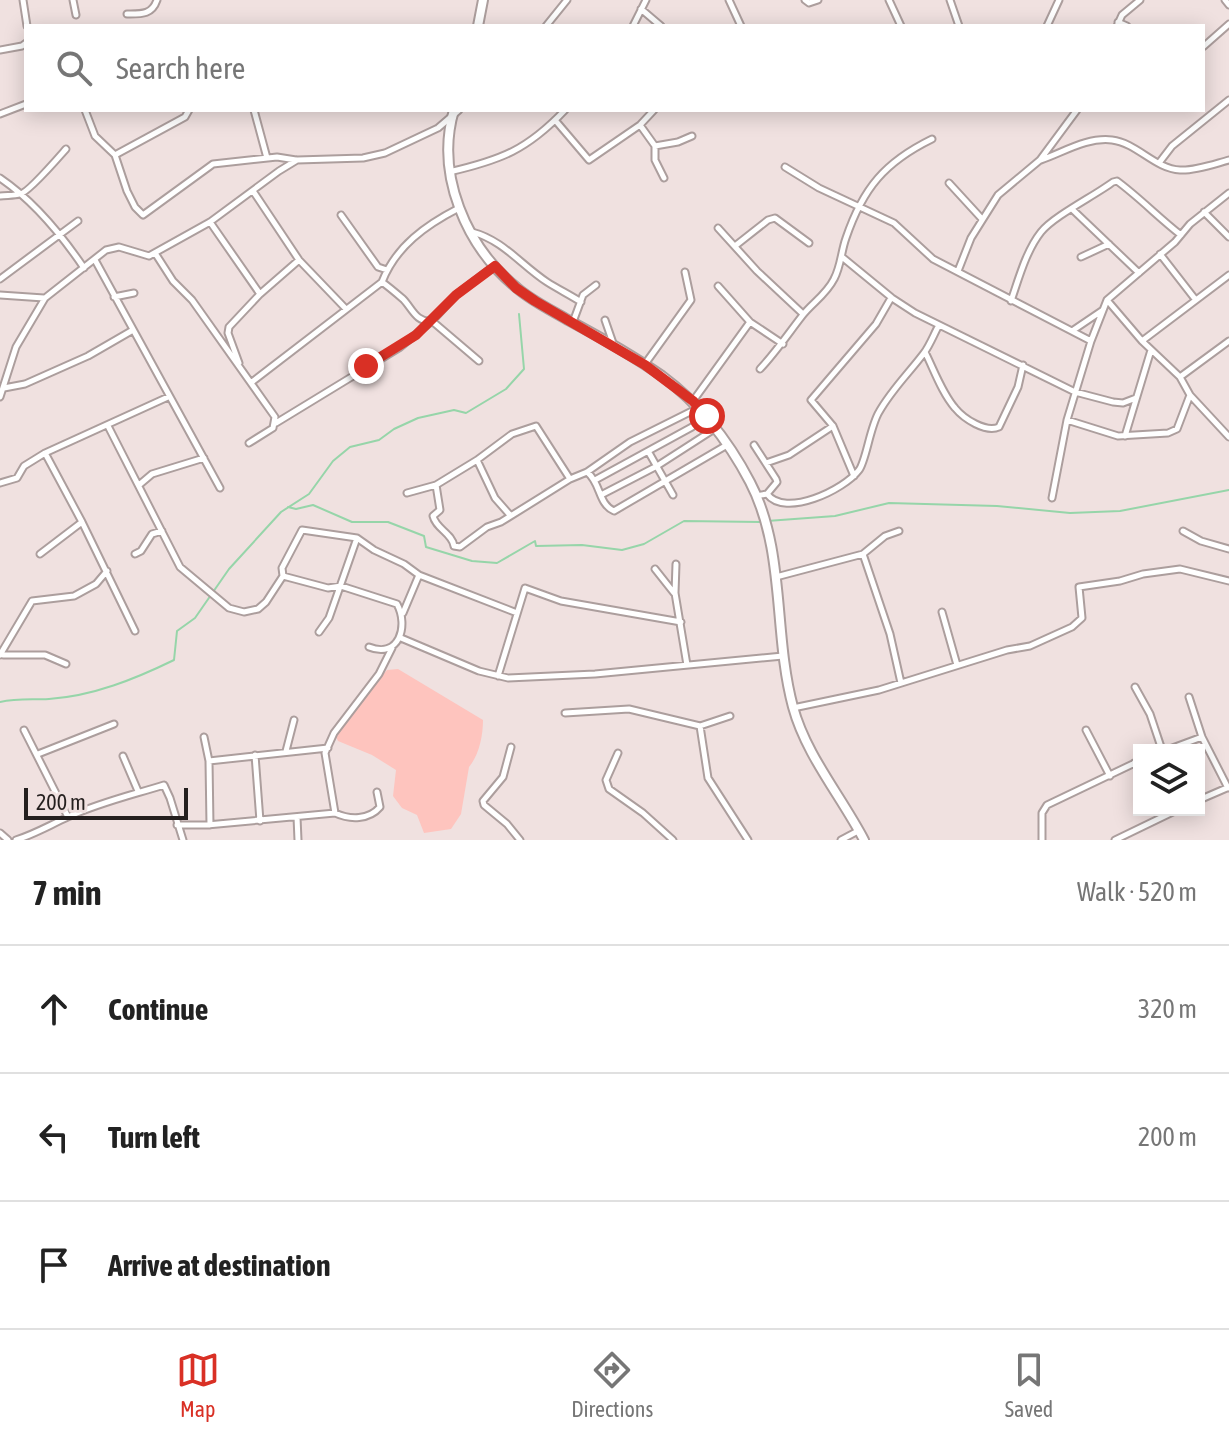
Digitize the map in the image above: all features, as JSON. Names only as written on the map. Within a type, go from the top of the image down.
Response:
[{"type":"main road","points":[[478,24],[483,0]]},
{"type":"main road","points":[[455,112],[448,173],[459,208],[495,266],[516,288],[645,365],[696,404],[716,428],[756,496],[768,531],[783,656],[793,708],[811,749],[864,840]]},
{"type":"street","points":[[23,0],[27,24]]},
{"type":"street","points":[[73,0],[76,15]]},
{"type":"street","points":[[127,14],[145,14],[152,10],[157,0]]},
{"type":"street","points":[[548,24],[567,0]]},
{"type":"street","points":[[634,24],[646,0]]},
{"type":"street","points":[[729,0],[740,24]]},
{"type":"street","points":[[805,0],[809,3],[818,0]]},
{"type":"street","points":[[889,0],[900,24]]},
{"type":"street","points":[[950,0],[958,24]]},
{"type":"street","points":[[1048,24],[1059,0]]},
{"type":"street","points":[[1118,24],[1122,15],[1140,0]]},
{"type":"street","points":[[1225,0],[1229,5]]},
{"type":"street","points":[[641,9],[659,24]]},
{"type":"street","points":[[1205,45],[1229,24]]},
{"type":"street","points":[[0,50],[24,44]]},
{"type":"street","points":[[15,48],[24,50]]},
{"type":"street","points":[[1159,163],[1172,146],[1229,100]]},
{"type":"street","points":[[0,114],[24,105]]},
{"type":"street","points":[[86,112],[95,136],[115,155],[127,191],[143,215],[213,164],[267,158],[363,158],[385,153],[438,128],[455,112]]},
{"type":"street","points":[[115,155],[185,117],[188,112]]},
{"type":"street","points":[[255,112],[267,158]]},
{"type":"street","points":[[448,173],[508,156],[563,112]]},
{"type":"street","points":[[555,120],[589,160],[640,125],[652,112]]},
{"type":"street","points":[[958,271],[982,219],[998,195],[1040,160],[1076,112]]},
{"type":"street","points":[[640,125],[655,146],[655,160],[664,178]]},
{"type":"street","points":[[655,146],[692,136]]},
{"type":"street","points":[[760,369],[783,344],[803,314],[825,295],[833,282],[846,239],[866,192],[901,154],[932,139]]},
{"type":"street","points":[[1040,160],[1079,144],[1114,140],[1180,170],[1229,160]]},
{"type":"street","points":[[0,196],[21,195],[66,149]]},
{"type":"street","points":[[0,397],[16,347],[45,298],[113,247],[141,256],[155,253],[210,222],[297,160]]},
{"type":"street","points":[[785,167],[819,188],[894,223],[933,259],[1091,341]]},
{"type":"street","points":[[0,178],[62,234],[84,268]]},
{"type":"street","points":[[1011,301],[1024,263],[1041,232],[1117,181],[1181,235]]},
{"type":"street","points":[[949,183],[982,219]]},
{"type":"street","points":[[253,191],[299,260],[346,309]]},
{"type":"street","points":[[1052,498],[1067,420],[1107,300],[1229,193]]},
{"type":"street","points":[[252,382],[382,282],[387,270],[418,232],[459,208]]},
{"type":"street","points":[[1073,210],[1139,273]]},
{"type":"street","points":[[1204,212],[1229,237]]},
{"type":"street","points":[[341,215],[378,267],[387,270]]},
{"type":"street","points":[[735,246],[775,218],[809,243]]},
{"type":"street","points":[[0,279],[78,221]]},
{"type":"street","points":[[210,222],[260,294]]},
{"type":"street","points":[[718,228],[757,271],[803,314]]},
{"type":"street","points":[[471,231],[486,236],[511,252],[546,282],[581,302]]},
{"type":"street","points":[[1081,257],[1109,244]]},
{"type":"street","points":[[155,253],[252,382],[276,423]]},
{"type":"street","points":[[1160,254],[1195,299]]},
{"type":"street","points":[[842,257],[892,298],[939,325],[1075,392],[1123,403],[1136,398]]},
{"type":"street","points":[[95,260],[220,488]]},
{"type":"street","points":[[239,365],[228,329],[260,294],[299,260]]},
{"type":"street","points":[[249,443],[263,436],[276,423],[399,348],[432,321],[456,295],[495,266]]},
{"type":"street","points":[[645,365],[691,300],[685,272]]},
{"type":"street","points":[[1142,341],[1229,275]]},
{"type":"street","points":[[382,282],[404,300],[416,316],[426,322],[432,321],[479,361]]},
{"type":"street","points":[[573,322],[583,295],[596,285]]},
{"type":"street","points":[[718,286],[750,322],[783,344]]},
{"type":"street","points":[[114,297],[134,293]]},
{"type":"street","points":[[0,295],[45,298]]},
{"type":"street","points":[[854,476],[833,426],[811,400],[876,324],[892,298]]},
{"type":"street","points":[[1107,300],[1142,341],[1180,377],[1190,395],[1229,437]]},
{"type":"street","points":[[1072,331],[1103,309]]},
{"type":"street","points":[[605,320],[615,347]]},
{"type":"street","points":[[436,485],[440,510],[433,516],[434,521],[453,539],[457,548],[696,404],[750,322]]},
{"type":"street","points":[[767,494],[771,501],[786,505],[815,498],[854,476],[862,467],[866,443],[877,415],[897,383],[925,352],[939,325]]},
{"type":"street","points":[[4,388],[25,384],[88,356],[133,330]]},
{"type":"street","points":[[1180,377],[1229,341]]},
{"type":"street","points":[[1125,436],[1151,350]]},
{"type":"street","points":[[925,352],[955,408],[989,430],[999,427],[1018,387],[1023,365]]},
{"type":"street","points":[[1067,420],[1118,436],[1173,432],[1190,395]]},
{"type":"street","points":[[0,483],[17,478],[24,466],[45,453],[168,397]]},
{"type":"street","points":[[595,480],[707,416]]},
{"type":"street","points":[[108,426],[180,567],[229,608],[244,612],[258,609],[283,576],[282,568],[302,530],[357,538],[419,575],[517,613]]},
{"type":"street","points":[[407,493],[436,485],[512,434],[536,426],[570,479]]},
{"type":"street","points":[[766,463],[789,455],[833,426]]},
{"type":"street","points":[[601,495],[657,466],[716,428]]},
{"type":"street","points":[[587,472],[595,480],[604,504],[614,511],[727,445]]},
{"type":"street","points":[[754,445],[777,482],[767,494],[756,496]]},
{"type":"street","points":[[648,451],[673,495]]},
{"type":"street","points":[[45,453],[135,631]]},
{"type":"street","points":[[139,485],[152,474],[204,458]]},
{"type":"street","points":[[477,460],[495,498],[510,515]]},
{"type":"street","points":[[40,554],[82,522]]},
{"type":"street","points":[[135,554],[141,551],[152,534],[162,531]]},
{"type":"street","points":[[775,577],[863,554],[885,536],[899,531]]},
{"type":"street","points":[[1183,531],[1201,541],[1229,549]]},
{"type":"street","points":[[319,632],[329,618],[357,538]]},
{"type":"street","points":[[863,554],[890,634],[901,683]]},
{"type":"street","points":[[676,564],[675,593],[687,665]]},
{"type":"street","points":[[655,569],[675,593]]},
{"type":"street","points":[[793,708],[854,697],[1007,650],[1030,646],[1072,627],[1082,618],[1079,587],[1180,569],[1229,581]]},
{"type":"street","points":[[66,664],[45,655],[1,655],[32,601],[74,596],[96,584],[107,571]]},
{"type":"street","points":[[335,813],[325,753],[334,733],[379,674],[392,647],[401,638],[402,614],[419,575]]},
{"type":"street","points":[[283,576],[328,588],[339,586],[397,604],[402,614]]},
{"type":"street","points":[[498,676],[523,590],[530,589],[561,601],[681,622]]},
{"type":"street","points":[[942,612],[957,665]]},
{"type":"street","points":[[401,638],[498,676],[535,679],[783,656]]},
{"type":"street","points":[[369,647],[392,647]]},
{"type":"street","points":[[1135,687],[1162,744]]},
{"type":"street","points":[[1189,697],[1202,737],[1228,787],[1205,797]]},
{"type":"street","points":[[565,713],[629,709],[700,726],[730,716]]},
{"type":"street","points":[[286,752],[294,720]]},
{"type":"street","points":[[38,754],[114,724]]},
{"type":"street","points":[[700,726],[708,778],[748,840]]},
{"type":"street","points":[[24,730],[68,817]]},
{"type":"street","points":[[1086,730],[1110,776]]},
{"type":"street","points":[[204,737],[209,761],[210,825]]},
{"type":"street","points":[[1182,744],[1202,737]]},
{"type":"street","points":[[511,747],[503,777],[483,801],[520,840]]},
{"type":"street","points":[[209,761],[329,748]]},
{"type":"street","points":[[618,753],[606,780],[609,789],[643,813],[673,840]]},
{"type":"street","points":[[255,755],[260,821]]},
{"type":"street","points":[[123,756],[138,791]]},
{"type":"street","points":[[1042,840],[1042,813],[1047,805],[1133,764]]},
{"type":"street","points":[[16,840],[68,817],[138,791],[164,785],[183,840]]},
{"type":"street","points":[[177,825],[210,825],[335,813],[354,819],[375,813],[380,807],[377,792]]},
{"type":"street","points":[[1115,840],[1159,816]]},
{"type":"street","points":[[297,817],[298,840]]},
{"type":"street","points":[[43,830],[47,840]]},
{"type":"street","points":[[841,840],[859,830]]},
{"type":"street","points":[[0,833],[8,840]]},
{"type":"shaded area","points":[[398,669],[483,720],[480,745],[469,767],[461,814],[451,829],[424,833],[417,815],[402,808],[393,796],[396,770],[372,755],[338,741],[336,737],[363,697],[387,670]]},
{"type":"waterway","points":[[0,702],[82,694],[129,680],[174,660],[177,631],[195,618],[229,569],[281,512],[309,494],[333,461],[350,447],[379,440],[418,418],[454,410],[466,413],[506,389],[524,369],[519,314]]},
{"type":"waterway","points":[[767,521],[835,516],[889,503],[997,506],[1070,513],[1120,511],[1229,490]]},
{"type":"waterway","points":[[288,507],[296,509],[313,505],[352,522],[388,522],[424,536],[426,547],[472,561],[497,563],[535,541],[536,546],[582,545],[622,550],[644,544],[684,521],[760,522]]},
{"type":"route","points":[[366,366],[416,335],[456,295],[495,266],[516,288],[535,301],[663,377],[707,416]]}]
